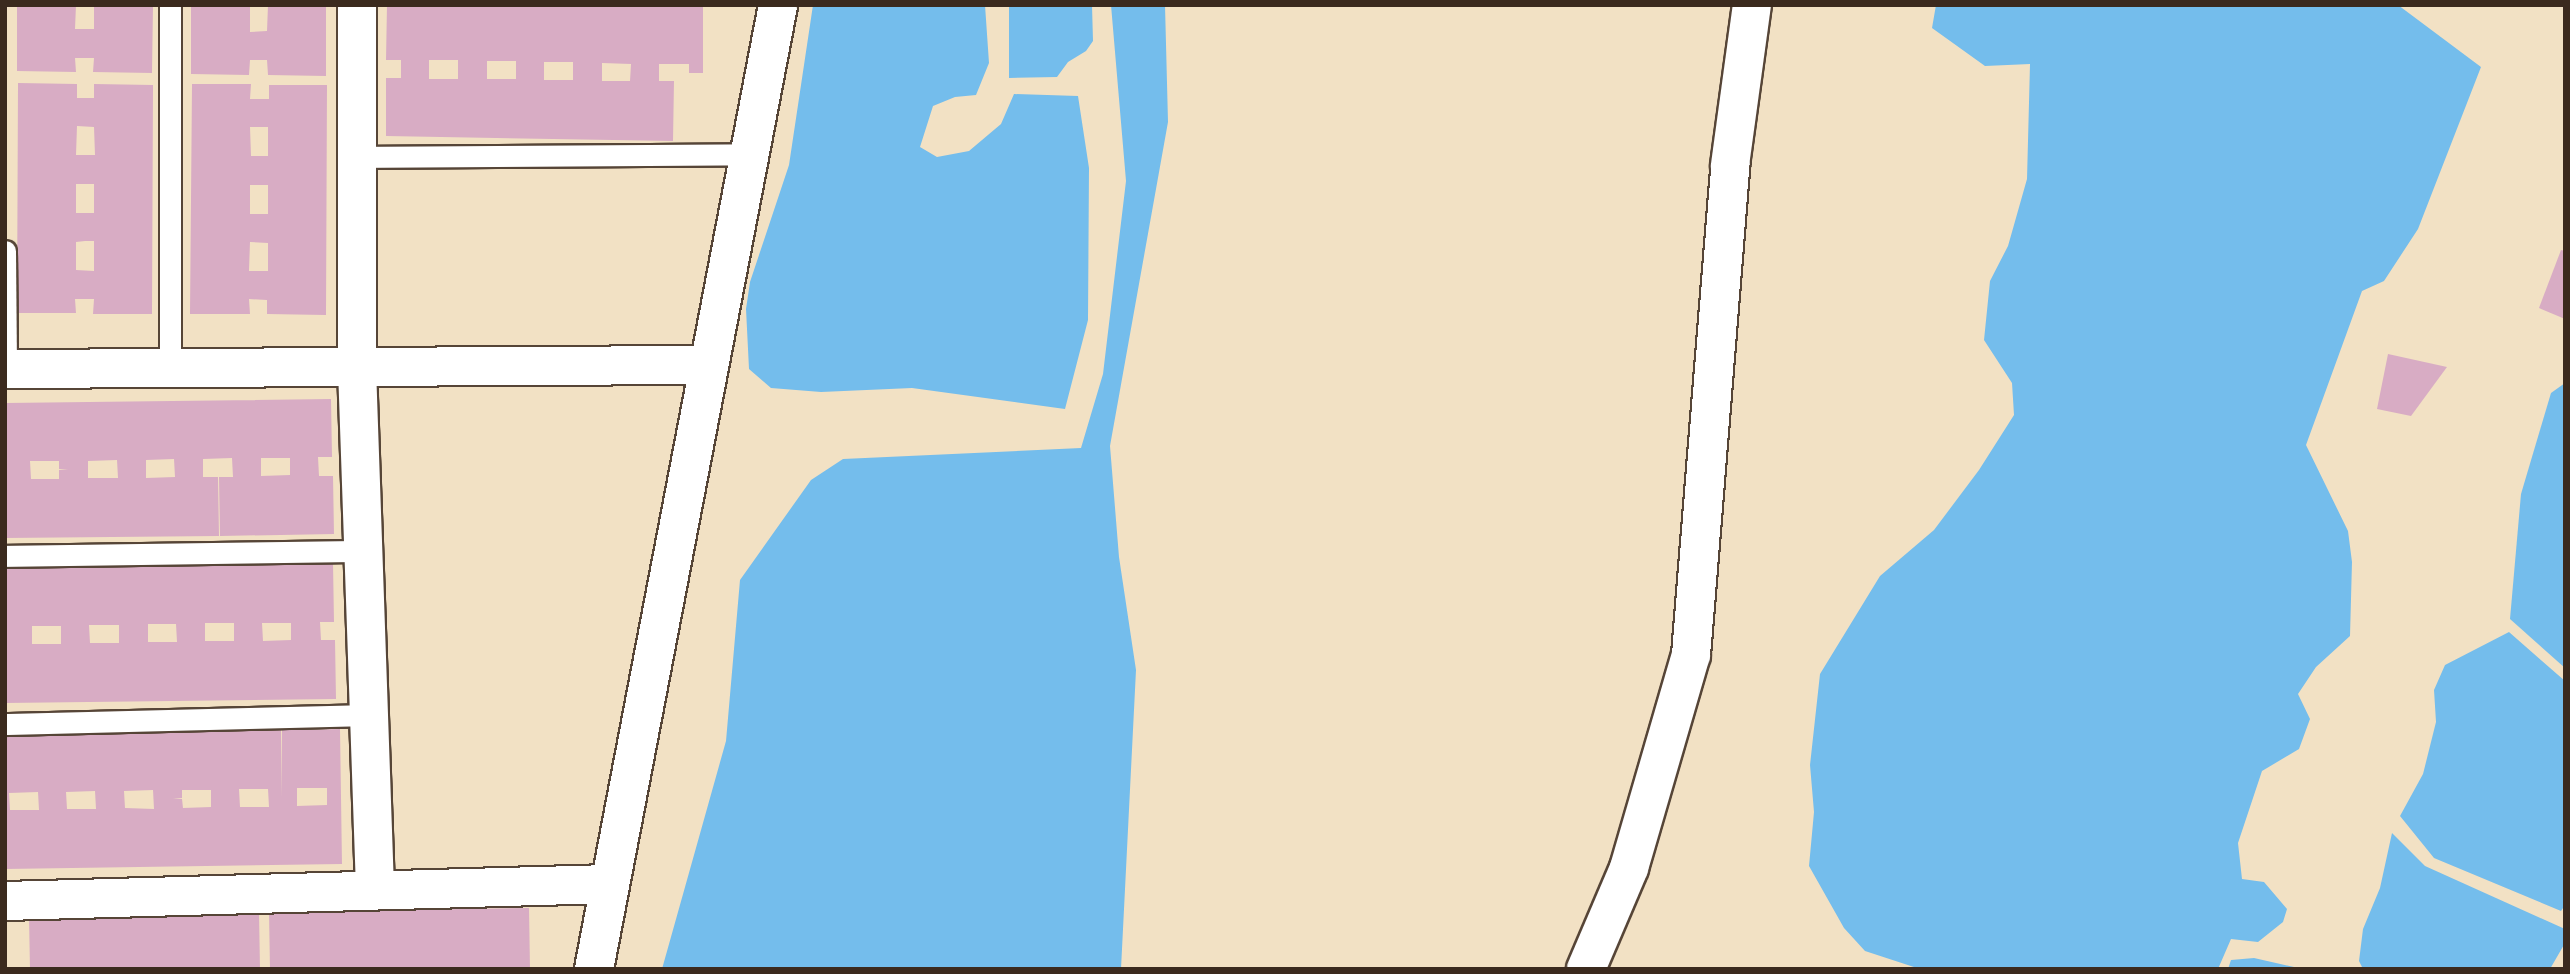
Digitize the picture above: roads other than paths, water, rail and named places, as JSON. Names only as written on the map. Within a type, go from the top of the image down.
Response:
[{"type":"street","points":[[358,5],[357,368],[375,889]]},
{"type":"street","points":[[594,969],[778,5]]},
{"type":"street","points":[[1586,969],[1629,868],[1691,656],[1730,165],[1752,5]]},
{"type":"street","points":[[6,369],[709,365]]},
{"type":"street","points":[[5,901],[610,884]]},
{"type":"lane","points":[[170,5],[170,368]]},
{"type":"lane","points":[[357,157],[750,154]]},
{"type":"lane","points":[[5,251],[6,369]]},
{"type":"lane","points":[[5,556],[363,551]]},
{"type":"lane","points":[[5,724],[369,715]]},
{"type":"water","points":[[813,5],[985,5],[989,63],[976,95],[955,97],[933,106],[920,147],[937,157],[969,151],[1001,124],[1014,94],[1078,96],[1089,168],[1088,320],[1065,409],[912,388],[821,392],[771,388],[749,369],[746,309],[750,282],[789,165]]},
{"type":"water","points":[[1009,5],[1092,5],[1093,41],[1086,51],[1068,62],[1057,77],[1009,78]]},
{"type":"water","points":[[1111,5],[1165,5],[1168,122],[1110,446],[1119,557],[1136,670],[1121,969],[662,969],[726,741],[740,580],[811,480],[843,459],[1081,448],[1103,374],[1126,181]]},
{"type":"water","points":[[1936,5],[2398,5],[2481,67],[2418,229],[2384,281],[2362,291],[2306,445],[2348,531],[2352,562],[2350,636],[2316,667],[2298,694],[2310,719],[2299,749],[2262,771],[2238,843],[2242,879],[2264,882],[2287,909],[2283,922],[2258,942],[2231,939],[2218,969],[1920,969],[1865,951],[1844,928],[1809,866],[1814,812],[1810,765],[1820,674],[1880,576],[1934,530],[1979,470],[2014,415],[2012,383],[1984,340],[1990,281],[2008,246],[2027,179],[2030,64],[1985,66],[1932,28]]},
{"type":"water","points":[[2565,383],[2565,668],[2510,619],[2521,494],[2551,393]]},
{"type":"water","points":[[2509,632],[2565,681],[2565,905],[2561,911],[2434,858],[2400,816],[2423,774],[2436,722],[2434,690],[2445,665]]},
{"type":"water","points":[[2392,833],[2425,866],[2565,929],[2565,943],[2550,969],[2363,969],[2359,961],[2363,929],[2380,888]]},
{"type":"water","points":[[2254,958],[2296,969],[2228,969],[2231,960]]}]
